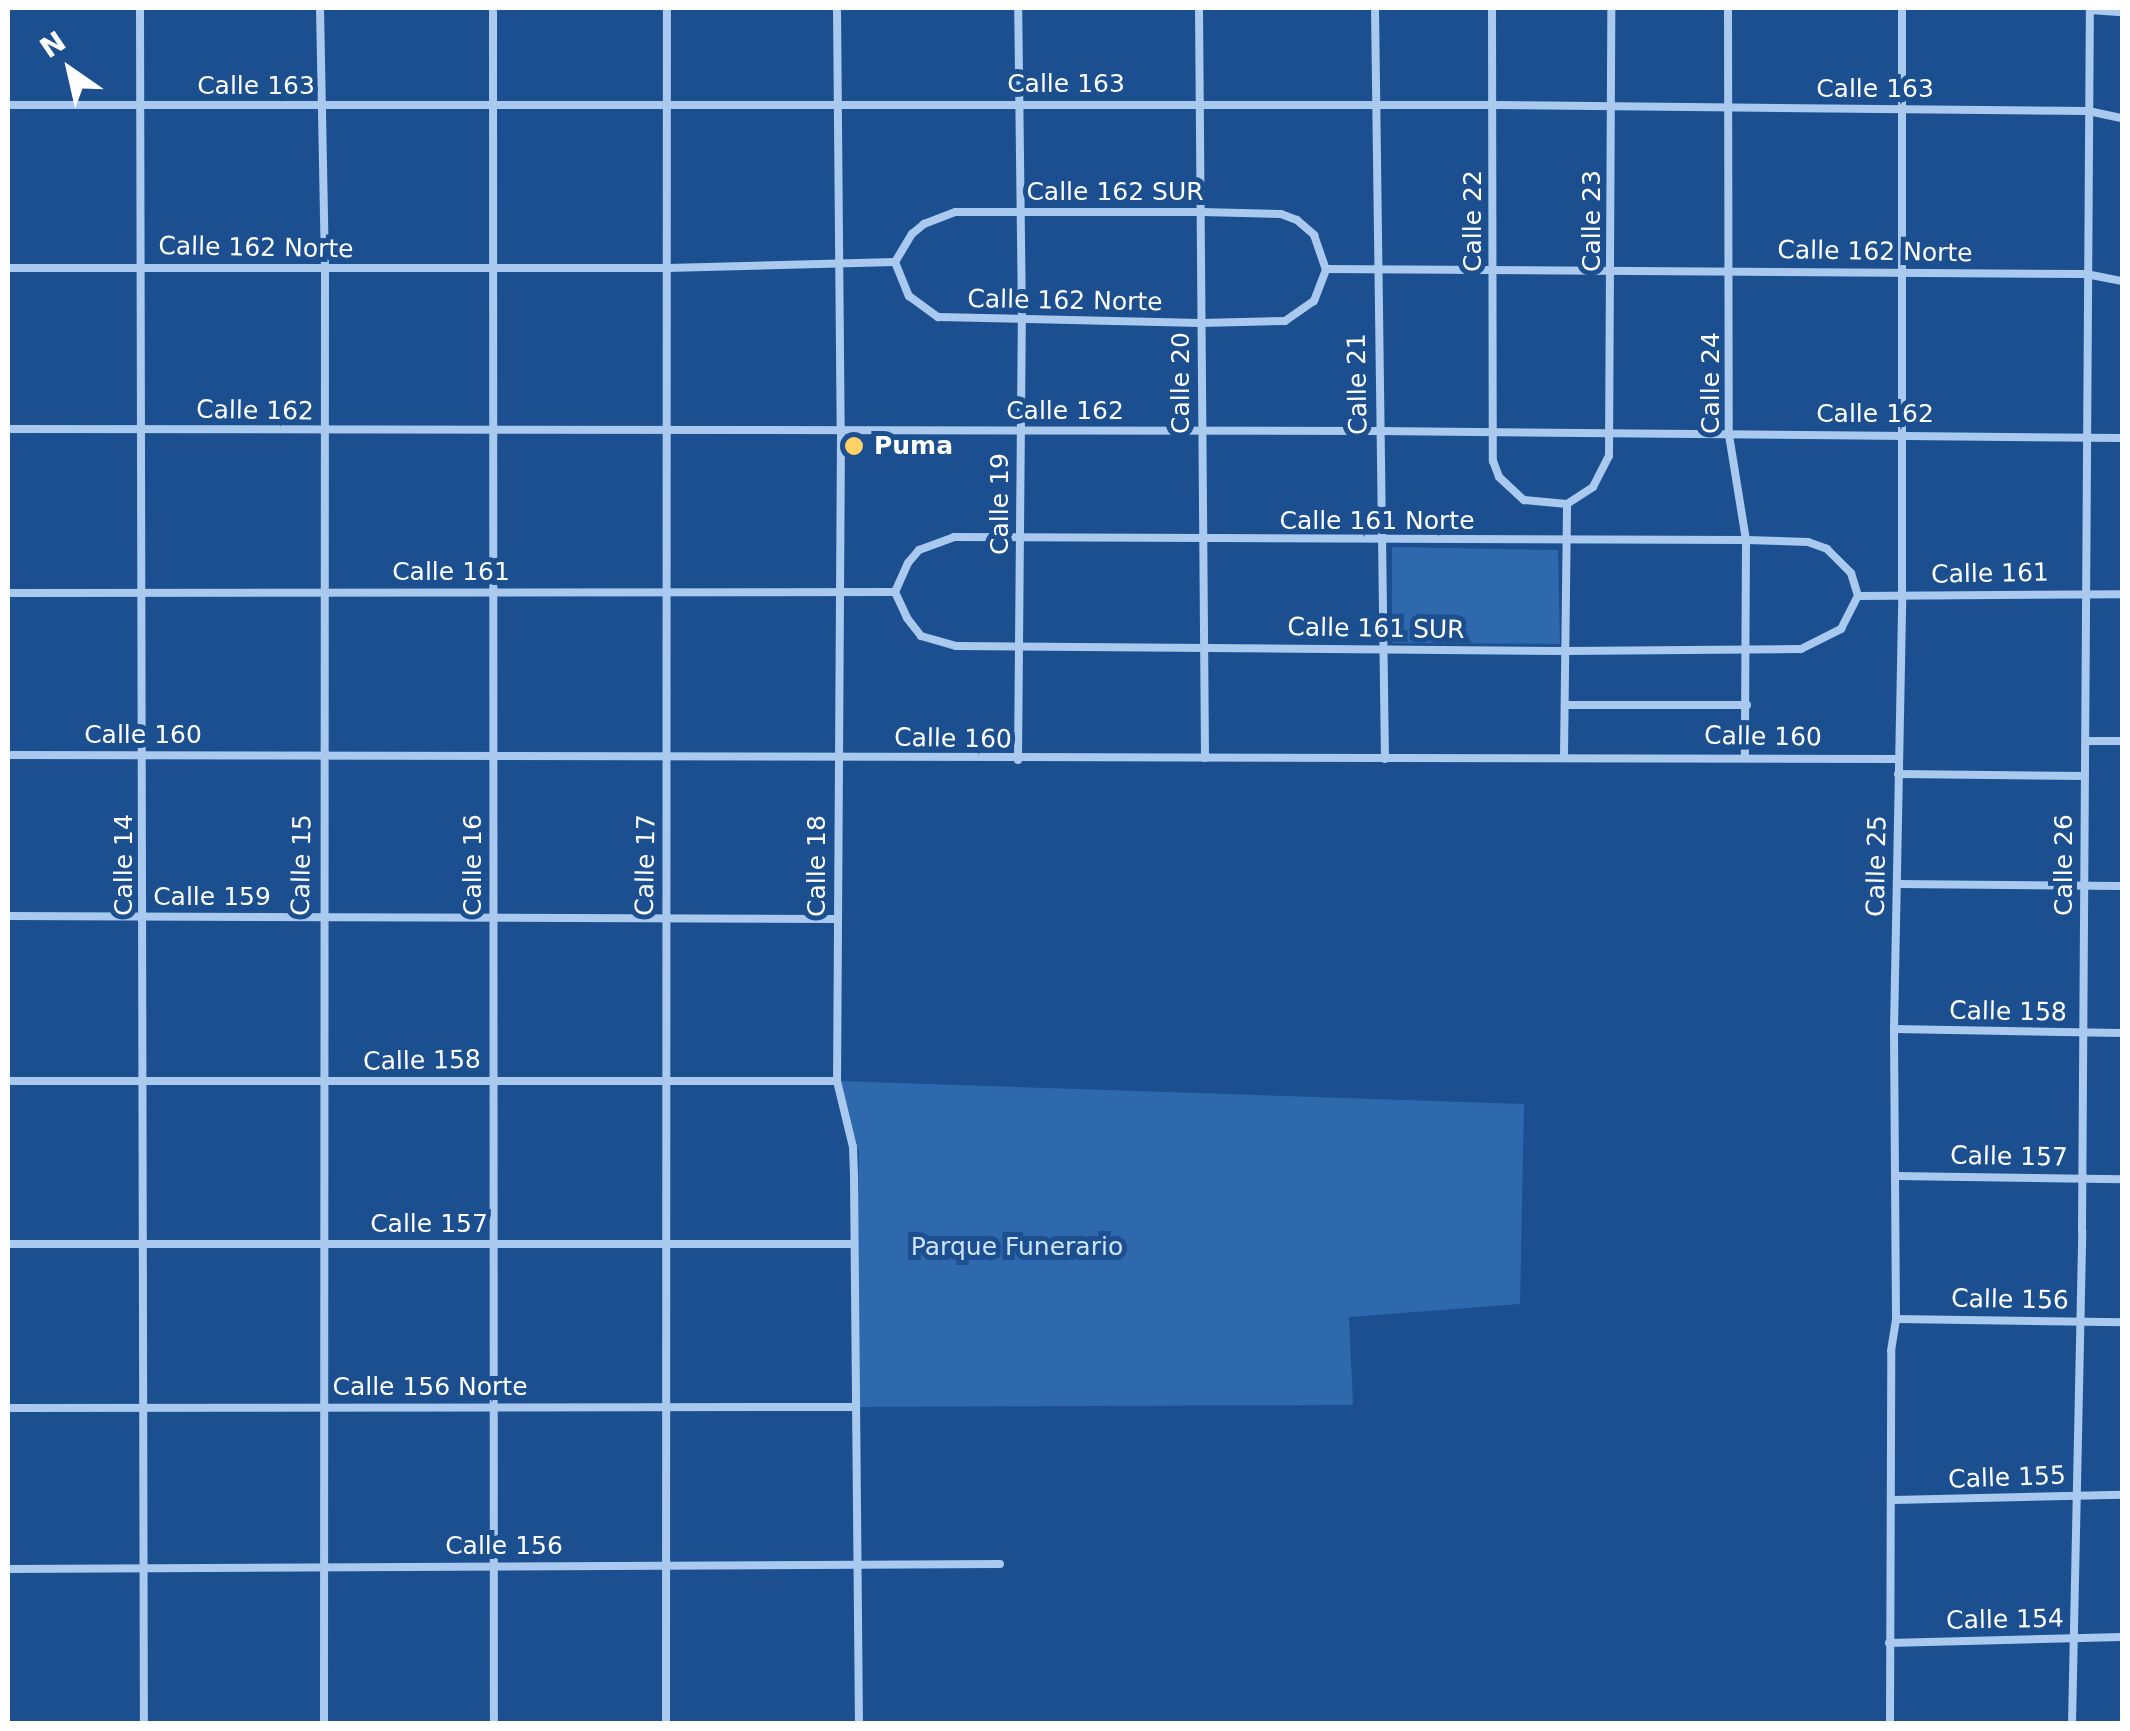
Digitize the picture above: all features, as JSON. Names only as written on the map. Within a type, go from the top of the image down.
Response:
[{"type":"street","name":"Calle 14","points":[[140,8],[144,1724]]},
{"type":"street","name":"Calle 15","points":[[320,8],[324,270],[324,1724]]},
{"type":"street","name":"Calle 16","points":[[492,8],[494,1724]]},
{"type":"street","name":"Calle 17","points":[[666,1724],[665,917],[670,592],[667,8]]},
{"type":"street","name":"Calle 18","points":[[837,8],[841,433],[838,1081],[852,1146],[859,1724]]},
{"type":"street","name":"Calle 19","points":[[1018,8],[1022,320],[1018,760]]},
{"type":"street","name":"Calle 20","points":[[1198,8],[1205,758]]},
{"type":"street","name":"Calle 21","points":[[1375,8],[1385,759]]},
{"type":"street","name":"Calle 22","points":[[1492,8],[1493,461],[1512,492],[1539,504],[1567,504]]},
{"type":"street","name":"Calle 23","points":[[1567,504],[1593,487],[1604,473],[1611,434],[1611,8]]},
{"type":"street","name":"Calle 24","points":[[1728,8],[1729,435],[1746,540],[1746,757]]},
{"type":"street","name":"Calle 25","points":[[1890,1724],[1891,1351],[1896,1319],[1894,1029],[1902,596],[1902,8]]},
{"type":"street","points":[[2090,9],[2122,12]]},
{"type":"street","name":"Calle 26","points":[[2072,1724],[2087,740],[2085,434],[2090,9]]},
{"type":"street","name":"Calle 163","points":[[8,105],[1492,105],[2088,110],[2122,118]]},
{"type":"street","name":"Calle 162 SUR","points":[[895,262],[912,234],[937,217],[1020,211],[1202,212],[1281,214],[1297,220],[1314,236],[1326,269]]},
{"type":"street","name":"Calle 162 Norte","points":[[8,268],[668,268],[895,262],[909,296],[938,318],[1201,323],[1284,321],[1314,301],[1326,269],[2086,274],[2122,281]]},
{"type":"street","name":"Calle 162","points":[[8,430],[1378,431],[2085,434],[2122,438]]},
{"type":"street","points":[[1564,755],[1567,504]]},
{"type":"street","name":"Calle 161 Norte","points":[[895,592],[908,563],[936,542],[1020,538],[1746,540],[1808,542],[1828,549],[1851,573],[1858,596]]},
{"type":"street","name":"Calle 161","points":[[8,594],[895,592]]},
{"type":"street","name":"Calle 161 SUR","points":[[895,592],[907,618],[922,636],[936,643],[1566,652],[1801,649],[1841,629],[1858,596]]},
{"type":"street","name":"Calle 161","points":[[1858,596],[2122,594]]},
{"type":"street","points":[[1565,705],[1747,705]]},
{"type":"street","points":[[2087,740],[2122,742]]},
{"type":"street","name":"Calle 160","points":[[8,755],[837,756],[1018,760],[1564,755],[1898,758]]},
{"type":"street","points":[[1898,774],[2084,776]]},
{"type":"street","points":[[1897,884],[2122,886]]},
{"type":"street","name":"Calle 159","points":[[8,916],[836,920]]},
{"type":"street","name":"Calle 158","points":[[1894,1029],[2122,1033]]},
{"type":"street","name":"Calle 158","points":[[8,1081],[838,1081]]},
{"type":"street","name":"Calle 157","points":[[1895,1176],[2122,1178]]},
{"type":"street","name":"Calle 157","points":[[8,1244],[852,1244]]},
{"type":"street","name":"Calle 156","points":[[1896,1319],[2122,1322]]},
{"type":"street","name":"Calle 156 Norte","points":[[8,1408],[853,1406]]},
{"type":"street","name":"Calle 155","points":[[1893,1500],[2122,1494]]},
{"type":"street","name":"Calle 156","points":[[8,1569],[1000,1564]]},
{"type":"street","name":"Calle 154","points":[[1889,1643],[2122,1637]]},
{"type":"green space","points":[[1392,547],[1558,550],[1560,644],[1392,643]]},
{"type":"green space","name":"Parque Funerario","points":[[837,1081],[1524,1104],[1520,1304],[1349,1317],[1353,1405],[853,1407],[859,1152]]},
{"type":"place","name":"Puma","points":[[854,446]]}]
